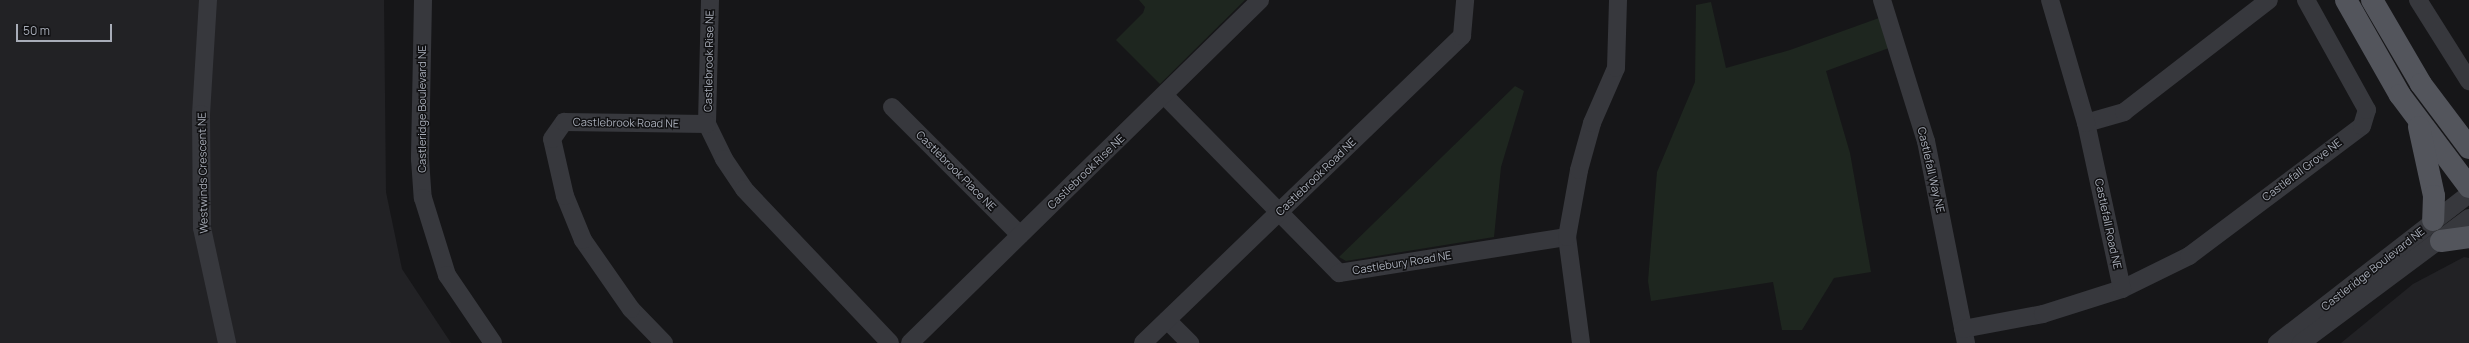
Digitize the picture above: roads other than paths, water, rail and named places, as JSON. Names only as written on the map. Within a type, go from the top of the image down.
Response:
[{"type":"main road","points":[[2346,0],[2419,123],[2469,187]]},
{"type":"main road","points":[[2372,0],[2421,84],[2469,148]]},
{"type":"main road","points":[[2419,123],[2434,196],[2433,220]]},
{"type":"main road","points":[[2442,241],[2469,237]]},
{"type":"street","name":"Westwinds Crescent NE","points":[[208,0],[201,114],[202,228],[227,343]]},
{"type":"street","name":"Castleridge Boulevard NE","points":[[423,0],[420,159],[424,198],[447,275],[493,343]]},
{"type":"street","name":"Castlebrook Rise NE","points":[[710,0],[707,124],[744,188],[890,343]]},
{"type":"street","name":"Castlebrook Rise NE","points":[[910,343],[1020,235],[1166,97],[1260,0]]},
{"type":"street","name":"Castlebrook Road NE","points":[[1143,343],[1462,36],[1464,0]]},
{"type":"street","points":[[1581,343],[1567,237],[1590,129],[1616,68],[1618,0]]},
{"type":"street","name":"Castlefall Way NE","points":[[1882,0],[1926,141],[1965,336]]},
{"type":"street","name":"Castlefall Road NE","points":[[2050,0],[2086,123],[2122,289]]},
{"type":"street","points":[[2086,123],[2124,112],[2269,0]]},
{"type":"street","name":"Castlefall Grove NE","points":[[2122,289],[2188,256],[2362,126],[2367,110],[2306,0]]},
{"type":"street","points":[[2418,0],[2469,81]]},
{"type":"street","name":"Castlebury Road NE","points":[[1166,97],[1338,273],[1567,237]]},
{"type":"street","name":"Castlebrook Place NE","points":[[892,107],[1020,235]]},
{"type":"street","name":"Castlebrook Road NE","points":[[664,343],[631,309],[583,240],[565,196],[552,139],[564,122],[707,124]]},
{"type":"street","name":"Castleridge Boulevard NE","points":[[2277,343],[2433,220],[2469,194]]},
{"type":"street","name":"Castleridge Boulevard NE","points":[[2301,343],[2442,241],[2469,218]]},
{"type":"street","points":[[1965,336],[2043,314],[2122,289]]},
{"type":"street","points":[[1167,320],[1190,343]]}]
